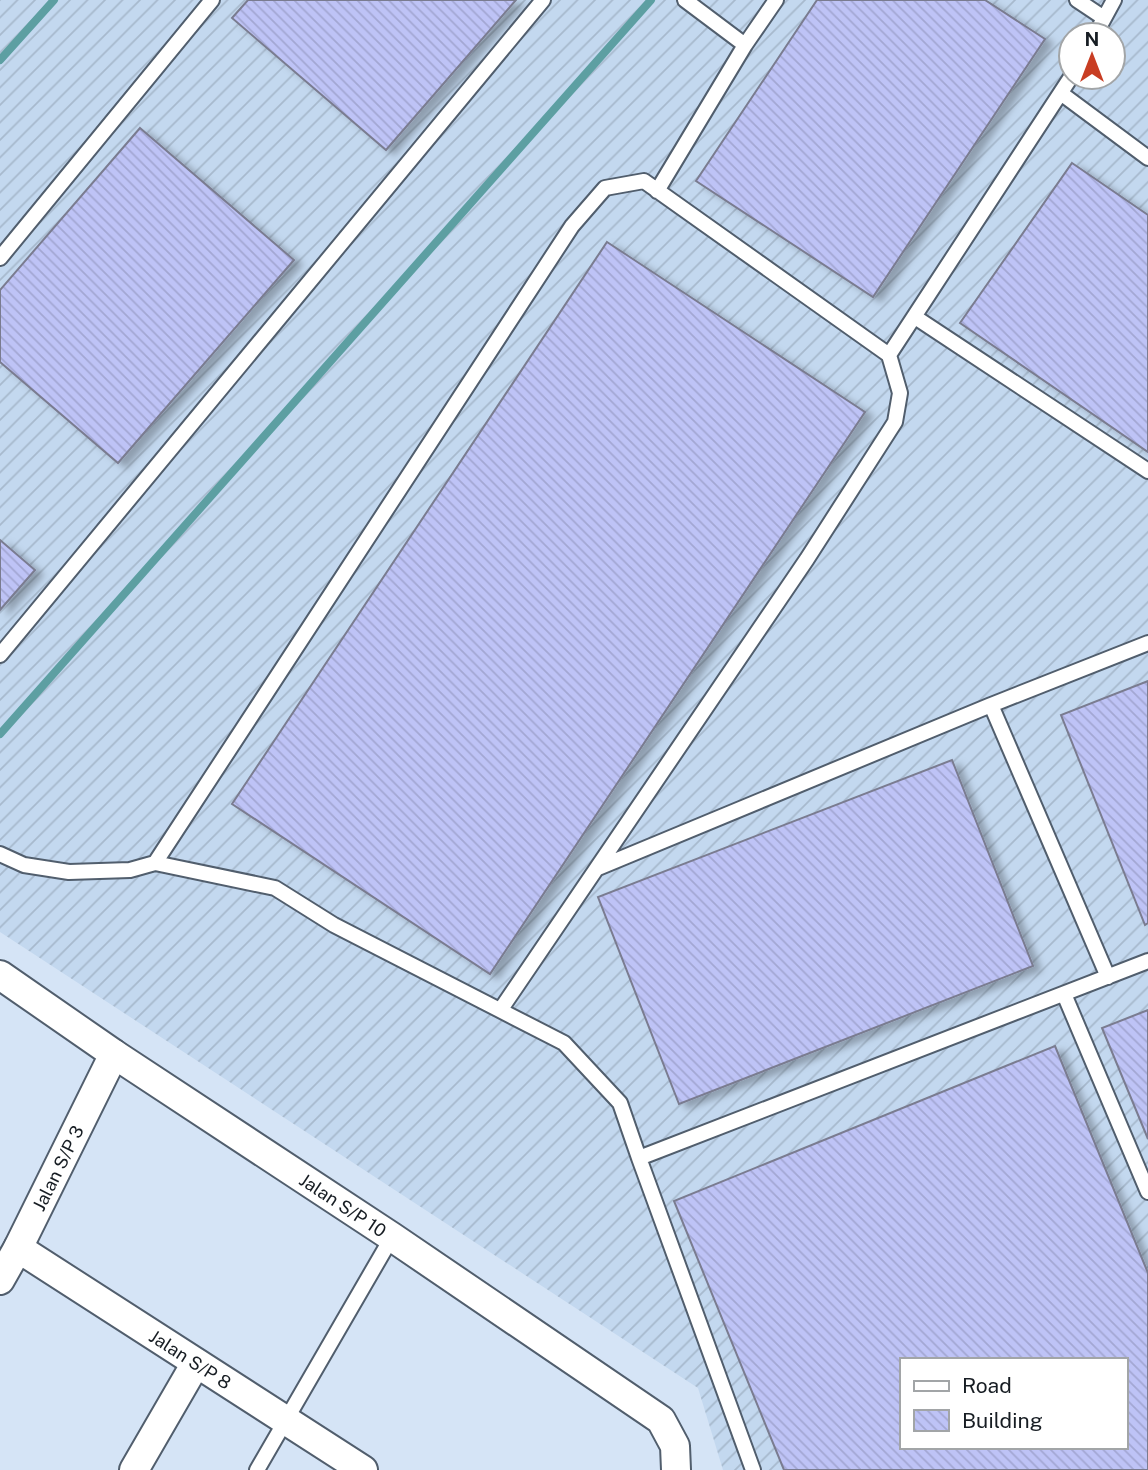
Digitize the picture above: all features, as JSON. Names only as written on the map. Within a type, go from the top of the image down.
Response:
[{"type":"street","name":"Jalan S/P 10","points":[[0,975],[661,1420],[676,1458]]},
{"type":"street","name":"Jalan S/P 3","points":[[0,1280],[114,1054]]},
{"type":"street","name":"Jalan S/P 8","points":[[18,1248],[363,1470]]},
{"type":"street","points":[[134,1470],[196,1363]]},
{"type":"lane","points":[[0,258],[212,0]]},
{"type":"lane","points":[[0,655],[543,0]]},
{"type":"lane","points":[[685,0],[745,45]]},
{"type":"lane","points":[[657,191],[745,45],[776,0]]},
{"type":"lane","points":[[1077,0],[1104,18]]},
{"type":"lane","points":[[1102,21],[1114,0]]},
{"type":"lane","points":[[889,355],[1064,91]]},
{"type":"lane","points":[[1062,94],[1148,158]]},
{"type":"lane","points":[[155,863],[572,226],[605,188],[644,181],[889,355],[900,393],[895,422],[807,559],[500,1009]]},
{"type":"lane","points":[[915,317],[1148,471]]},
{"type":"lane","points":[[596,868],[1148,643]]},
{"type":"lane","points":[[991,705],[1108,977]]},
{"type":"lane","points":[[0,854],[24,865],[69,872],[130,870],[155,863],[275,888],[334,925],[564,1043],[620,1103],[753,1470]]},
{"type":"lane","points":[[639,1158],[1148,961]]},
{"type":"lane","points":[[1064,993],[1148,1192]]},
{"type":"lane","points":[[257,1470],[392,1237]]},
{"type":"shaded area","points":[[0,0],[1148,0],[1148,1470],[723,1470],[698,1388],[0,932]]},
{"type":"building","points":[[248,0],[516,0],[386,150],[232,18]]},
{"type":"building","points":[[817,0],[985,0],[1045,39],[873,297],[696,181]]},
{"type":"building","points":[[140,128],[294,260],[118,463],[0,362],[0,290]]},
{"type":"building","points":[[1072,163],[1148,215],[1148,452],[960,323]]},
{"type":"building","points":[[607,242],[865,412],[490,974],[232,804]]},
{"type":"building","points":[[0,540],[35,570],[0,610]]},
{"type":"building","points":[[1148,681],[1148,923],[1145,925],[1061,715]]},
{"type":"building","points":[[952,760],[1033,966],[679,1104],[598,897]]},
{"type":"building","points":[[1148,1010],[1148,1139],[1102,1028]]},
{"type":"building","points":[[1055,1046],[1148,1273],[1148,1470],[784,1470],[674,1201]]},
{"type":"waterway","points":[[0,60],[54,0]]},
{"type":"waterway","points":[[0,734],[651,0]]}]
